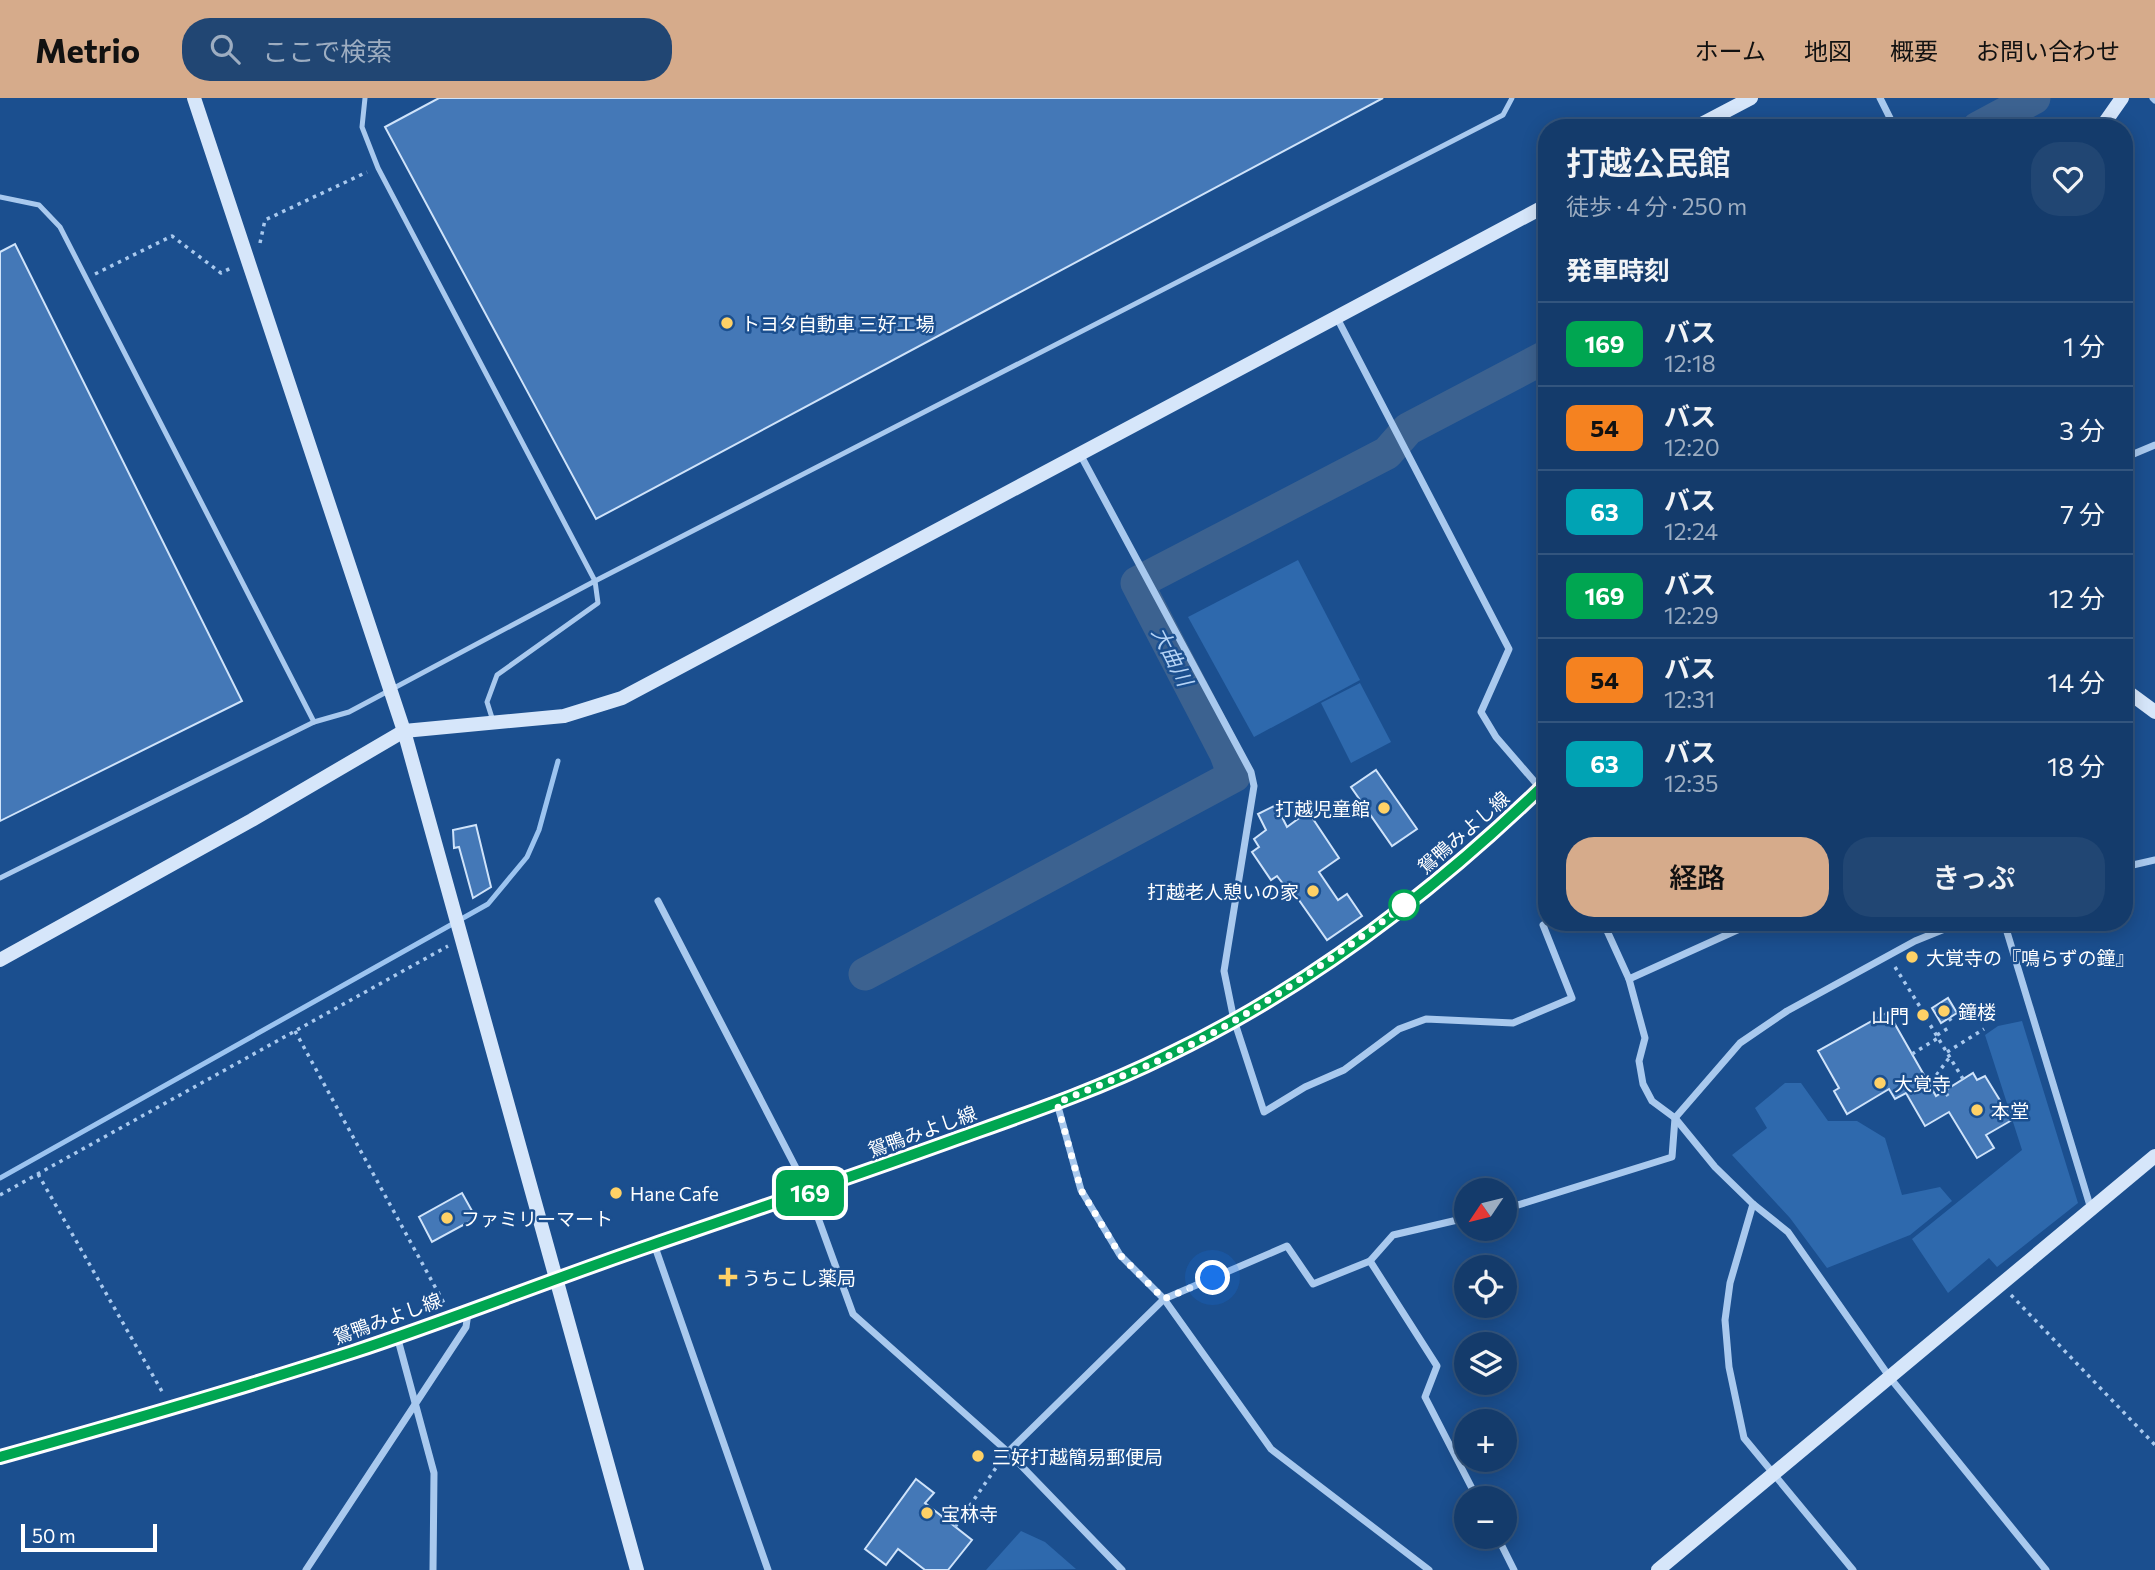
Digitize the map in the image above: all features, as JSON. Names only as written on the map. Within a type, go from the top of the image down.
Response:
[{"type":"street","points":[[194,98],[404,731],[637,1570]]},
{"type":"street","points":[[1711,119],[1751,98]]},
{"type":"street","points":[[1880,98],[1890,119]]},
{"type":"street","points":[[2107,119],[2122,98]]},
{"type":"street","points":[[0,960],[253,820],[404,731],[564,716],[622,698],[1538,210]]},
{"type":"street","points":[[1336,316],[1509,649],[1481,712],[1496,737],[1538,785]]},
{"type":"street","points":[[2133,454],[2155,445]]},
{"type":"street","points":[[1080,454],[1251,772],[1254,786],[1224,971],[1234,1020],[1264,1112],[1305,1087],[1344,1070],[1408,1025],[1426,1019],[1513,1023],[1572,998],[1545,931]]},
{"type":"street","points":[[2133,696],[2155,712]]},
{"type":"street","name":"鴛鴨みよし線","points":[[0,1457],[172,1409],[397,1336],[654,1244],[809,1193],[1057,1103],[1166,1057],[1234,1020],[1315,970],[1412,899],[1538,791]]},
{"type":"street","points":[[2133,865],[2155,860]]},
{"type":"street","points":[[658,901],[809,1193],[853,1314],[1008,1452],[1122,1570]]},
{"type":"street","points":[[1606,931],[1629,979],[1645,1038],[1639,1061],[1643,1084],[1652,1101],[1675,1118],[1715,1167],[1787,1232],[1891,1379],[2046,1570]]},
{"type":"street","points":[[1629,979],[1735,931]]},
{"type":"street","points":[[1517,1205],[1672,1157],[1675,1118],[1741,1042],[1787,1011],[1915,941],[1940,931]]},
{"type":"street","points":[[2007,931],[2091,1209]]},
{"type":"street","points":[[1057,1103],[1081,1190],[1120,1255],[1164,1299],[1271,1449],[1429,1570]]},
{"type":"street","points":[[1658,1570],[1891,1379],[2155,1156]]},
{"type":"street","points":[[1753,1204],[1730,1283],[1726,1332],[1729,1367],[1744,1438],[1853,1570]]},
{"type":"street","points":[[1008,1452],[1164,1299],[1287,1246],[1313,1284],[1370,1261],[1393,1235],[1454,1221]]},
{"type":"street","points":[[654,1244],[768,1570]]},
{"type":"street","points":[[1370,1261],[1437,1366],[1425,1397],[1471,1486]]},
{"type":"street","points":[[306,1570],[466,1327],[469,1309]]},
{"type":"street","points":[[397,1336],[434,1473],[433,1570]]},
{"type":"street","points":[[1504,1549],[1514,1570]]},
{"type":"lane","points":[[365,98],[362,127],[378,168],[595,582],[598,603],[497,675],[487,702],[494,722]]},
{"type":"lane","points":[[0,878],[314,722],[349,712],[595,582],[1503,115],[1512,98]]},
{"type":"lane","points":[[0,197],[39,205],[60,227],[314,722]]},
{"type":"path","points":[[257,254],[265,220],[378,168]]},
{"type":"path","points":[[87,278],[172,236],[221,273]]},
{"type":"path","points":[[0,1195],[462,938]]},
{"type":"path","points":[[1888,956],[1922,1010]]},
{"type":"path","points":[[1926,1018],[1963,1079]]},
{"type":"path","points":[[1912,1054],[1937,1036],[1950,1022]]},
{"type":"path","points":[[1947,1052],[1984,1029]]},
{"type":"path","points":[[295,1031],[451,1316]]},
{"type":"path","points":[[1948,1096],[1935,1077],[1943,1063],[1950,1058]]},
{"type":"path","points":[[38,1174],[172,1409]]},
{"type":"path","points":[[2001,1286],[2155,1445]]},
{"type":"path","points":[[954,1527],[1008,1452]]},
{"type":"shaded area","points":[[1298,560],[1360,680],[1254,737],[1188,617]]},
{"type":"shaded area","points":[[1360,683],[1391,742],[1351,763],[1321,703]]},
{"type":"shaded area","points":[[2022,1021],[2078,1203],[1997,1267],[1989,1258],[1948,1293],[1912,1239],[2022,1150],[1985,1035],[1998,1026]]},
{"type":"shaded area","points":[[1785,1083],[1801,1083],[1828,1121],[1857,1121],[1885,1138],[1902,1195],[1940,1187],[1952,1201],[1910,1235],[1827,1268],[1790,1218],[1732,1155],[1767,1128],[1755,1108]]},
{"type":"shaded area","points":[[1021,1531],[1045,1542],[1076,1569],[986,1570]]},
{"type":"building","name":"トヨタ自動車 三好工場","points":[[439,98],[1383,98],[596,519],[385,127]]},
{"type":"building","points":[[15,244],[242,701],[0,821],[0,252]]},
{"type":"building","name":"打越児童館","points":[[1376,770],[1417,829],[1392,846],[1351,787]]},
{"type":"building","points":[[1276,805],[1287,827],[1302,816],[1311,816],[1339,858],[1319,872],[1338,900],[1347,894],[1362,916],[1327,940],[1287,883],[1284,885],[1277,876],[1271,880],[1252,852],[1259,847],[1254,839],[1266,830],[1258,814]]},
{"type":"building","points":[[476,825],[491,887],[473,898],[459,847],[454,848],[453,830]]},
{"type":"building","name":"鐘楼","points":[[1948,998],[1957,1013],[1941,1023],[1932,1008]]},
{"type":"building","points":[[1888,1012],[1936,1096],[1973,1073],[1977,1080],[1985,1076],[2012,1120],[1986,1135],[1994,1148],[1977,1158],[1949,1112],[1925,1126],[1906,1093],[1895,1099],[1889,1089],[1847,1114],[1834,1091],[1839,1088],[1818,1051]]},
{"type":"building","name":"ファミリーマート","points":[[462,1193],[476,1218],[432,1242],[419,1217]]},
{"type":"building","points":[[916,1479],[934,1493],[925,1503],[972,1540],[948,1570],[925,1570],[898,1549],[886,1565],[865,1549]]},
{"type":"waterway","name":"大曲川","points":[[1995,119],[2034,98]]},
{"type":"waterway","name":"大曲川","points":[[865,974],[1234,776],[1226,754],[1137,583],[1387,453],[1408,429],[1538,361]]},
{"type":"waterway","points":[[0,1178],[488,904],[527,857],[539,830],[558,761]]},
{"type":"bus line","name":"169","points":[[0,1457],[172,1409],[358,1350],[532,1286],[809,1193],[1057,1103],[1166,1057],[1234,1020],[1315,970],[1367,933],[1446,874],[1538,792]]},
{"type":"place","name":"トヨタ自動車 三好工場","points":[[727,323]]},
{"type":"place","name":"打越児童館","points":[[1384,808]]},
{"type":"place","name":"打越老人憩いの家","points":[[1313,891]]},
{"type":"place","name":"大覚寺の『鳴らずの鐘』","points":[[1912,957]]},
{"type":"place","name":"鐘楼","points":[[1944,1011]]},
{"type":"place","name":"山門","points":[[1923,1015]]},
{"type":"place","name":"大覚寺","points":[[1880,1083]]},
{"type":"place","name":"本堂","points":[[1977,1110]]},
{"type":"place","name":"Hane Cafe","points":[[616,1193]]},
{"type":"place","name":"ファミリーマート","points":[[447,1218]]},
{"type":"place","name":"うちこし薬局","points":[[728,1277]]},
{"type":"place","name":"三好打越簡易郵便局","points":[[978,1456]]},
{"type":"place","name":"宝林寺","points":[[927,1513]]},
{"type":"route","points":[[1213,1278],[1164,1299],[1120,1255],[1081,1190],[1057,1103],[1166,1057],[1234,1020],[1315,970],[1409,902],[1404,905]]}]
